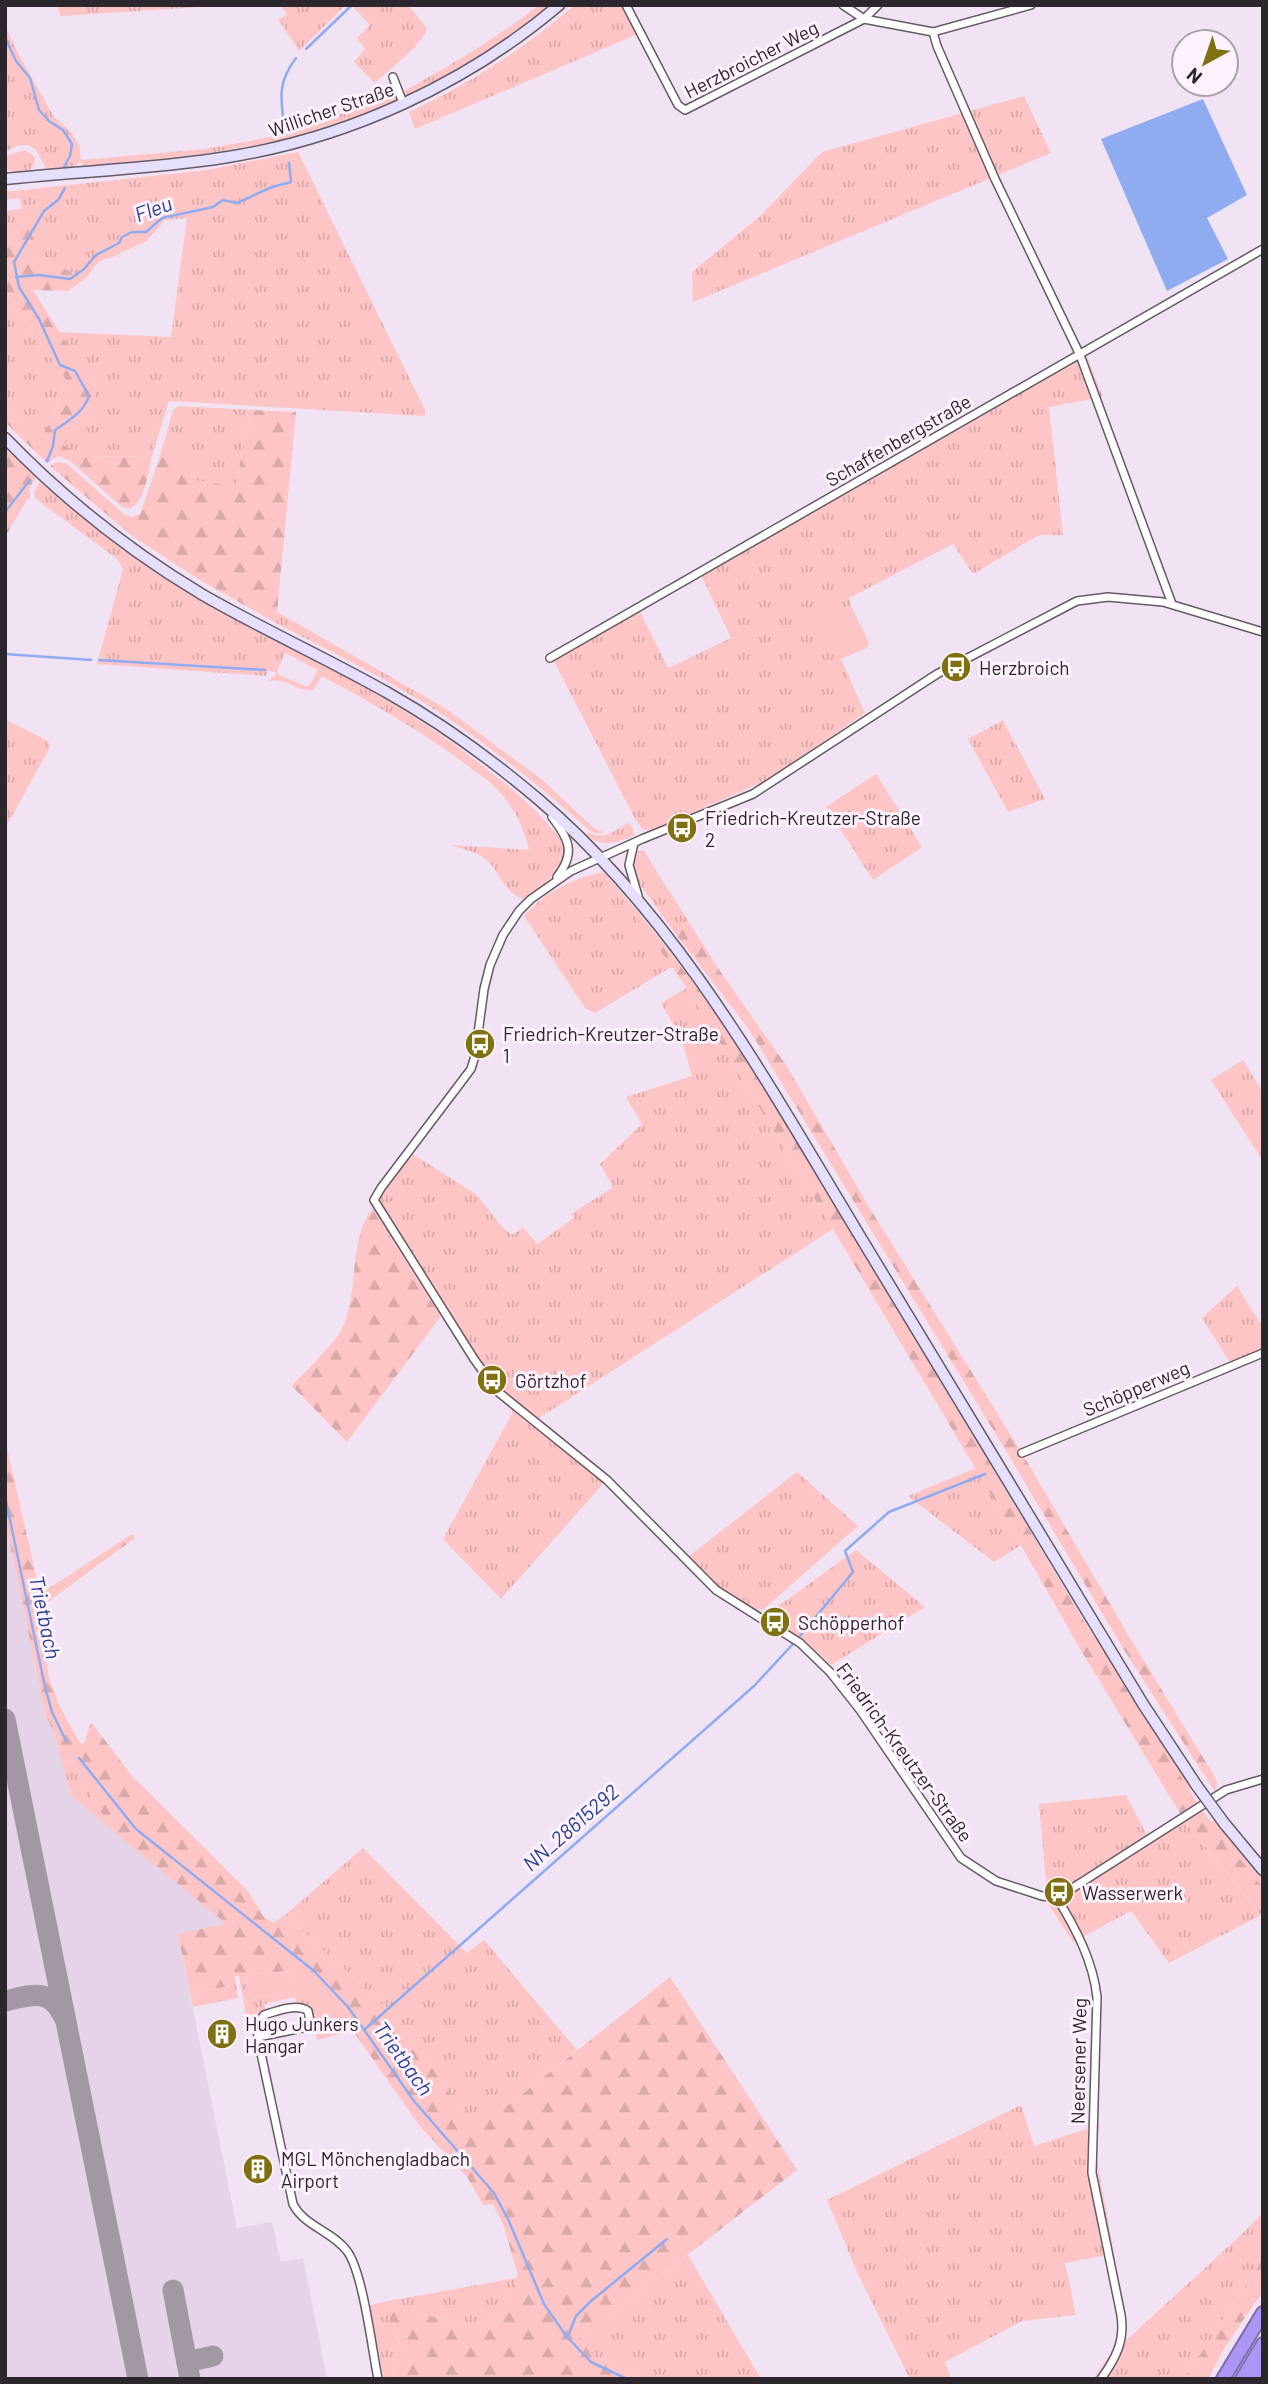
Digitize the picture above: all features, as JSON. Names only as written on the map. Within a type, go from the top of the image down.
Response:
[{"type":"highway","points":[[1223,2379],[1263,2313]]},
{"type":"highway","points":[[1242,2379],[1263,2344]]},
{"type":"highway","points":[[1250,2379],[1263,2364]]},
{"type":"main road","name":"Willicher Straße","points":[[5,179],[185,163],[253,153],[336,130],[403,103],[486,58],[559,5]]},
{"type":"main road","points":[[5,438],[55,486],[116,536],[171,574],[233,612],[419,711],[452,733],[538,800],[599,858],[641,903],[695,973],[763,1076],[1143,1704],[1197,1786],[1263,1870]]},
{"type":"street","name":"Herzbroicher Weg","points":[[626,5],[678,105],[685,110],[692,109],[864,19],[878,5]]},
{"type":"street","points":[[844,5],[864,19],[933,32],[1031,5]]},
{"type":"street","points":[[933,32],[995,179],[1080,355],[1172,604]]},
{"type":"street","points":[[393,77],[403,103]]},
{"type":"street","name":"Schaffenbergstraße","points":[[550,658],[1263,249]]},
{"type":"street","name":"Friedrich-Kreutzer-Straße","points":[[553,881],[599,858],[760,791],[937,674],[1070,604],[1085,599],[1108,597],[1143,599],[1172,604],[1263,632]]},
{"type":"street","name":"Friedrich-Kreutzer-Straße","points":[[538,800],[561,829],[568,844],[566,862],[553,881],[519,911],[503,935],[490,965],[484,989],[471,1069],[374,1200],[497,1391],[607,1480],[716,1590],[800,1643],[830,1672],[860,1710],[961,1858],[996,1881],[1042,1896],[1057,1898]]},
{"type":"street","points":[[634,843],[629,870],[641,903]]},
{"type":"street","name":"Schöpperweg","points":[[1022,1453],[1263,1353]]},
{"type":"street","points":[[1057,1898],[1226,1790],[1263,1779]]},
{"type":"street","name":"Neersener Weg","points":[[1057,1898],[1085,1952],[1097,1997],[1092,2173],[1123,2333],[1119,2349],[1101,2379]]},
{"type":"street","points":[[258,2036],[304,2027],[310,2021],[308,2011],[299,2007],[264,2015],[257,2026],[258,2036],[293,2204],[299,2214],[343,2247],[355,2266],[379,2379]]},
{"type":"shaded area","points":[[5,1520],[45,1713],[55,1735],[72,1796],[223,1921],[224,1924],[178,1935],[237,2228],[272,2222],[281,2262],[303,2258],[327,2379],[5,2379]]},
{"type":"green space","points":[[56,5],[231,5],[61,16]]},
{"type":"green space","points":[[281,5],[346,5],[299,51],[278,19],[287,15]]},
{"type":"green space","points":[[351,5],[408,5],[427,28],[413,49],[375,83],[354,62],[365,49],[357,38],[370,25]]},
{"type":"green space","points":[[539,5],[550,5],[485,53],[414,92],[406,95],[402,92],[472,52]]},
{"type":"green space","points":[[567,5],[571,5],[491,64],[411,108],[411,105],[492,60]]},
{"type":"green space","points":[[575,5],[623,5],[638,34],[415,129],[409,112],[454,90],[496,64]]},
{"type":"green space","points":[[5,26],[54,117],[70,131],[79,145],[81,160],[205,149],[302,130],[358,107],[366,107],[387,90],[387,82],[391,82],[397,98],[395,102],[349,119],[279,141],[203,154],[83,166],[80,161],[74,167],[46,168],[35,149],[28,145],[16,146],[5,152]]},
{"type":"green space","points":[[1024,96],[1051,153],[693,302],[692,272],[759,217],[822,152]]},
{"type":"green space","points":[[25,150],[35,157],[33,167],[25,171],[5,170],[5,156]]},
{"type":"green space","points":[[298,152],[425,410],[425,416],[169,401],[152,456],[86,457],[62,445],[92,415],[96,390],[57,332],[171,337],[187,218],[165,220],[146,241],[99,261],[86,278],[62,268],[23,261],[27,218],[5,250],[5,211],[21,209],[22,206],[19,198],[5,200],[5,192],[207,170]]},
{"type":"green space","points":[[27,218],[46,231],[23,261],[62,268],[86,278],[68,291],[33,290],[96,390],[92,415],[63,445],[87,457],[152,456],[143,492],[130,509],[122,507],[70,461],[58,456],[47,463],[5,422],[5,404],[40,439],[52,420],[66,380],[5,290],[5,250]]},
{"type":"green space","points":[[5,290],[66,380],[52,420],[40,440],[5,404]]},
{"type":"green space","points":[[1086,355],[1103,397],[1049,407],[1063,535],[1039,535],[973,574],[953,544],[849,598],[851,606],[846,607],[837,657],[841,659],[865,713],[768,780],[650,831],[642,829],[554,661],[639,610],[668,668],[731,638],[701,575],[1059,368]]},
{"type":"green space","points":[[178,406],[252,410],[235,488],[182,478],[160,456],[173,410]]},
{"type":"green space","points":[[252,410],[296,412],[276,623],[198,579],[131,535],[50,466],[56,462],[66,463],[124,514],[132,517],[140,514],[160,456],[185,461],[183,478],[235,487]]},
{"type":"green space","points":[[5,446],[36,477],[30,487],[30,500],[28,498],[5,537]]},
{"type":"green space","points":[[40,481],[105,535],[157,572],[370,690],[444,737],[513,790],[556,833],[566,849],[566,856],[557,871],[523,899],[512,892],[484,858],[451,845],[529,850],[513,810],[503,795],[490,783],[415,729],[322,676],[313,690],[307,690],[280,681],[269,681],[277,673],[268,670],[266,676],[97,664],[123,569],[117,559],[36,499],[34,492]],"holes":[[[285,653],[318,670],[309,686],[279,675],[277,671]]]},
{"type":"green space","points":[[851,606],[869,642],[867,648],[841,659],[837,657],[821,622],[824,617]]},
{"type":"green space","points":[[277,612],[445,708],[540,778],[594,828],[604,833],[594,833],[588,829],[516,768],[440,713],[380,677],[276,623]]},
{"type":"green space","points":[[5,719],[48,741],[50,747],[5,829]]},
{"type":"green space","points":[[1003,720],[1045,799],[1008,812],[968,739]]},
{"type":"green space","points":[[876,774],[922,847],[873,880],[826,807]]},
{"type":"green space","points":[[628,823],[633,828],[634,836],[621,840],[604,843],[586,835],[588,832],[599,836],[608,834]]},
{"type":"green space","points":[[638,851],[644,851],[647,855],[690,924],[675,933],[636,879],[632,862]]},
{"type":"green space","points":[[604,872],[673,966],[595,1013],[585,1008],[524,916],[560,887]]},
{"type":"green space","points":[[604,872],[652,929],[731,1032],[1099,1646],[1198,1804],[1181,1815],[687,988]]},
{"type":"green space","points":[[690,924],[786,1065],[869,1207],[1022,1453],[1215,1777],[1215,1792],[1121,1645],[748,1028],[675,933]]},
{"type":"green space","points":[[687,988],[833,1229],[539,1418],[610,1476],[501,1599],[443,1539],[513,1412],[492,1391],[472,1363],[372,1209],[411,1153],[477,1195],[501,1226],[512,1235],[523,1227],[537,1244],[574,1218],[571,1214],[612,1188],[600,1164],[642,1124],[626,1097],[692,1076],[682,1040],[661,1003]]},
{"type":"green space","points":[[1243,1060],[1263,1092],[1263,1161],[1211,1080]]},
{"type":"green space","points":[[372,1209],[441,1316],[347,1442],[292,1386],[342,1329],[351,1299],[359,1237]]},
{"type":"green space","points":[[1237,1286],[1263,1328],[1263,1349],[1230,1362],[1202,1318]]},
{"type":"green space","points":[[5,1439],[40,1594],[132,1534],[135,1538],[38,1609],[49,1678],[60,1707],[80,1743],[84,1744],[91,1722],[132,1776],[248,1891],[263,1916],[273,1923],[285,1915],[393,2014],[477,2130],[670,1977],[797,2170],[579,2339],[595,2357],[640,2379],[394,2379],[393,2371],[402,2350],[383,2302],[457,2322],[485,2322],[494,2318],[518,2275],[503,2224],[493,2204],[483,2205],[467,2177],[419,2125],[353,2031],[311,1989],[287,1971],[235,1976],[236,1985],[190,1993],[178,1934],[223,1924],[223,1921],[118,1835],[100,1811],[71,1760],[62,1762],[55,1735],[45,1713],[5,1520]]},
{"type":"green space","points":[[976,1468],[1021,1545],[994,1562],[908,1496]]},
{"type":"green space","points":[[797,1472],[858,1526],[764,1609],[753,1610],[719,1588],[688,1557]]},
{"type":"green space","points":[[856,1550],[925,1607],[831,1665],[805,1641],[771,1619],[770,1612]]},
{"type":"green space","points":[[1096,1635],[1193,1788],[1189,1790],[1093,1637]]},
{"type":"green space","points":[[71,1760],[100,1811],[118,1835],[72,1796],[62,1762]]},
{"type":"green space","points":[[1126,1795],[1148,1837],[1184,1820],[1261,1915],[1169,1963],[1131,1911],[1073,1942],[1048,1904],[1039,1804]]},
{"type":"green space","points":[[1201,1809],[1263,1888],[1263,1917],[1184,1820]]},
{"type":"green space","points":[[1216,1819],[1263,1876],[1263,1888],[1211,1822]]},
{"type":"green space","points":[[363,1848],[467,1953],[484,1940],[577,2050],[477,2131],[393,2014],[285,1915]]},
{"type":"green space","points":[[288,1971],[312,1989],[353,2031],[317,2040],[315,2027],[310,2027],[314,2021],[312,2011],[307,2006],[297,2004],[295,1997],[264,2004],[265,2010],[255,2021],[247,2022],[239,1975],[247,1975],[249,1997],[289,1994]]},
{"type":"green space","points":[[288,1971],[290,1994],[249,1997],[247,1975]]},
{"type":"green space","points":[[236,1985],[238,1998],[193,2007],[190,1993]]},
{"type":"green space","points":[[1021,2105],[1034,2146],[1099,2125],[1096,2155],[1114,2254],[1065,2263],[1076,2315],[1022,2321],[945,2362],[951,2379],[910,2379],[858,2274],[827,2200]]},
{"type":"green space","points":[[1263,2213],[1263,2259],[1184,2379],[1093,2379],[1108,2357]]},
{"type":"green space","points":[[688,2255],[761,2379],[640,2379],[595,2357],[578,2339]]},
{"type":"green space","points":[[1263,2259],[1263,2291],[1225,2347],[1208,2379],[1184,2379]]},
{"type":"green space","points":[[516,2278],[498,2313],[486,2322],[441,2319],[384,2303],[402,2351],[393,2371],[394,2379],[384,2379],[369,2308],[371,2305]]},
{"type":"water","points":[[1203,99],[1247,195],[1207,218],[1228,259],[1167,291],[1101,139]]},
{"type":"waterway","name":"Fleu","points":[[306,49],[352,5]]},
{"type":"waterway","name":"Trietbach","points":[[5,37],[16,61],[30,78],[39,110],[63,130],[72,144],[64,167]]},
{"type":"waterway","name":"Fleu","points":[[285,131],[281,102],[283,85],[285,76],[296,58]]},
{"type":"waterway","name":"Fleu","points":[[16,277],[39,275],[70,279],[84,269],[96,255],[119,243],[122,237],[132,232],[146,232],[162,218],[213,207],[223,200],[237,203],[272,187],[291,182],[289,163]]},
{"type":"waterway","name":"Trietbach","points":[[47,461],[55,430],[70,420],[87,402],[89,396],[75,371],[60,365],[39,319],[19,287],[14,262],[44,211],[58,200],[65,188]]},
{"type":"waterway","name":"Trietbach","points":[[5,512],[30,480]]},
{"type":"waterway","points":[[5,654],[91,660]]},
{"type":"waterway","points":[[99,660],[265,670]]},
{"type":"waterway","name":"NN_28615292","points":[[800,1636],[853,1572],[845,1551],[889,1512],[985,1474]]},
{"type":"waterway","name":"Trietbach","points":[[5,1496],[45,1687],[52,1712],[66,1741]]},
{"type":"waterway","name":"NN_28615292","points":[[364,2030],[754,1686],[793,1644]]},
{"type":"waterway","name":"Trietbach","points":[[79,1758],[136,1829],[314,1971],[348,2007],[414,2101],[494,2193],[544,2304],[567,2337],[591,2362],[627,2379]]},
{"type":"waterway","points":[[568,2336],[576,2316],[591,2301],[667,2239]]},
{"type":"taxiway","points":[[5,1719],[138,2379]]},
{"type":"taxiway","points":[[5,2001],[31,1996],[46,1997],[59,2007],[64,2017]]},
{"type":"taxiway","points":[[173,2290],[190,2379]]},
{"type":"taxiway","points":[[187,2362],[213,2356]]},
{"type":"place","name":"Herzbroich","points":[[956,667]]},
{"type":"place","name":"Friedrich-Kreutzer-Straße 2","points":[[682,828]]},
{"type":"place","name":"Friedrich-Kreutzer-Straße 1","points":[[480,1044]]},
{"type":"place","name":"Görtzhof","points":[[492,1380]]},
{"type":"place","name":"Schöpperhof","points":[[775,1622]]},
{"type":"place","name":"Wasserwerk","points":[[1059,1892]]},
{"type":"place","name":"Hugo Junkers Hangar","points":[[222,2034]]},
{"type":"place","name":"MGL Mönchengladbach Airport","points":[[258,2169]]}]
